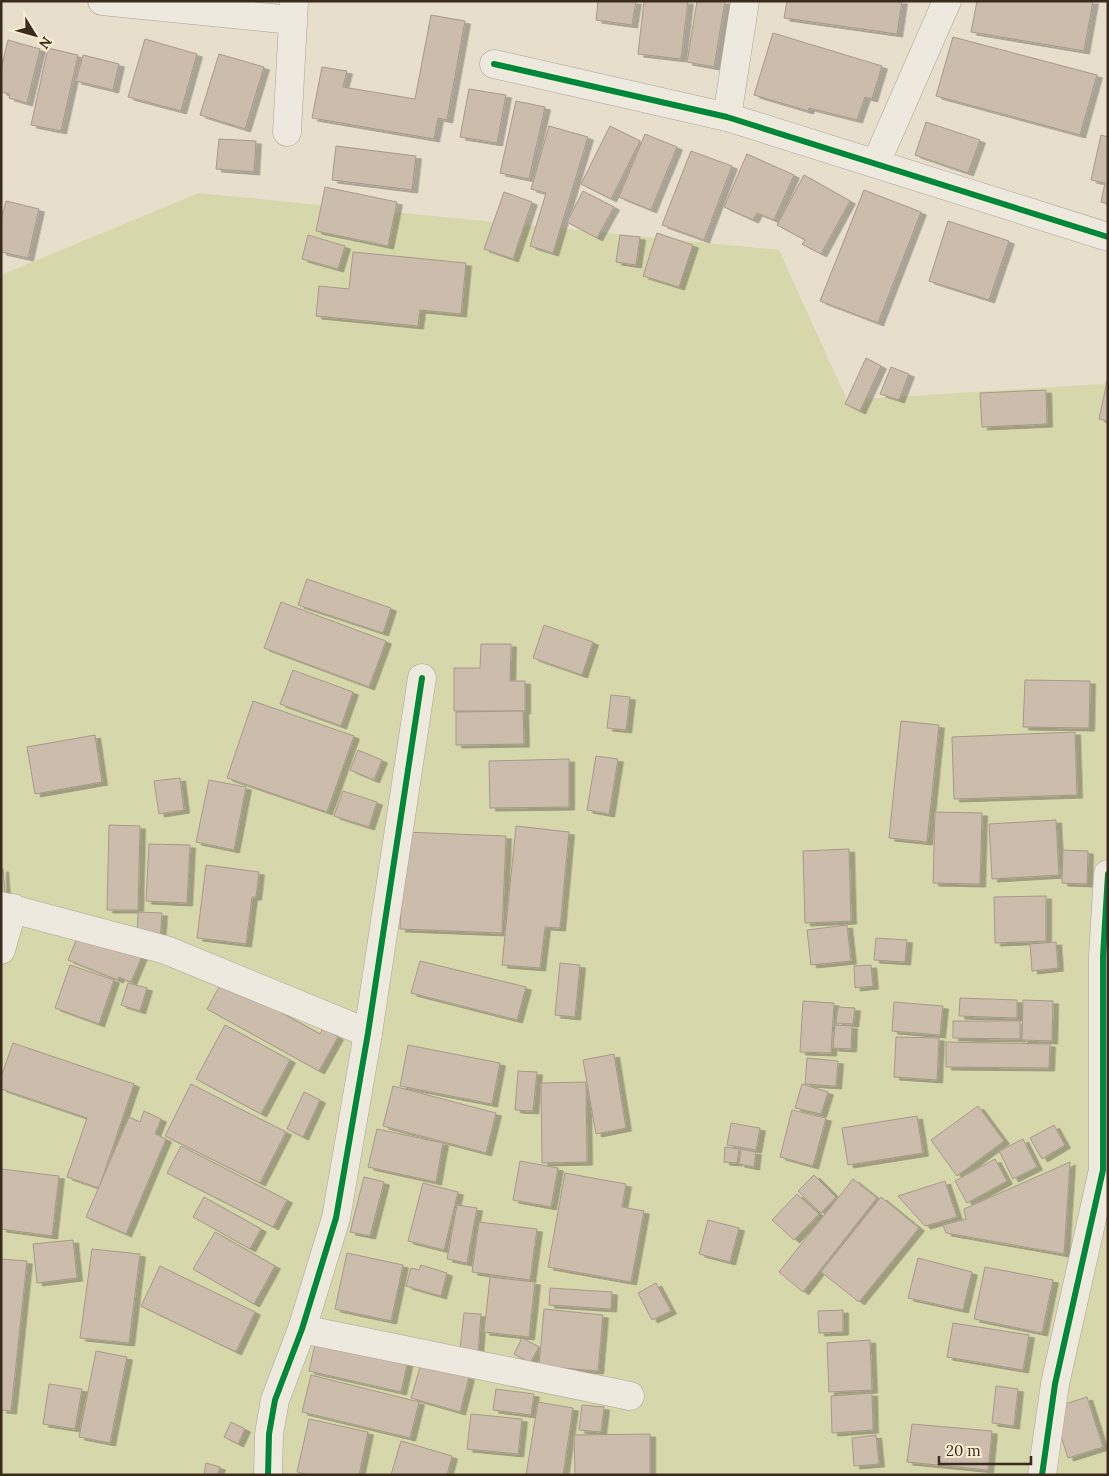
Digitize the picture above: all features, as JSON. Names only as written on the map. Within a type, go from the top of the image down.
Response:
[{"type":"street","points":[[102,1],[293,11],[287,132]]},
{"type":"street","points":[[727,117],[745,1]]},
{"type":"street","points":[[876,164],[947,1]]},
{"type":"street","points":[[494,64],[727,117],[1108,237]]},
{"type":"street","points":[[268,1475],[269,1434],[275,1400],[302,1329],[336,1218],[368,1033],[422,678]]},
{"type":"street","points":[[1042,1475],[1056,1384],[1105,1170],[1103,956],[1108,874]]},
{"type":"street","points":[[1,950],[7,907],[166,950],[368,1033]]},
{"type":"street","points":[[302,1329],[630,1396]]},
{"type":"green space","points":[[199,193],[779,250],[847,400],[1103,384],[1108,379],[1108,1475],[1,1475],[1,275]]},
{"type":"building","points":[[598,1],[636,1],[632,25],[596,20]]},
{"type":"building","points":[[644,1],[688,1],[681,59],[638,54]]},
{"type":"building","points":[[697,1],[725,1],[714,67],[687,62]]},
{"type":"building","points":[[787,1],[902,1],[897,34],[784,18]]},
{"type":"building","points":[[977,1],[1093,1],[1084,51],[971,32]]},
{"type":"building","points":[[431,15],[465,21],[447,120],[438,118],[434,139],[312,118],[322,67],[347,71],[343,87],[415,99]]},
{"type":"building","points":[[773,33],[882,66],[872,99],[865,97],[857,120],[809,108],[808,111],[754,95]]},
{"type":"building","points":[[953,37],[1097,75],[1080,135],[936,96]]},
{"type":"building","points":[[145,39],[197,54],[181,111],[128,97]]},
{"type":"building","points":[[8,40],[40,49],[27,103],[9,98],[10,94],[1,92],[1,69]]},
{"type":"building","points":[[48,48],[78,55],[61,131],[31,125]]},
{"type":"building","points":[[219,54],[264,67],[245,129],[200,115]]},
{"type":"building","points":[[83,55],[119,64],[113,90],[76,81]]},
{"type":"building","points":[[469,89],[506,95],[497,143],[460,137]]},
{"type":"building","points":[[516,101],[545,107],[529,179],[500,173]]},
{"type":"building","points":[[926,122],[980,140],[968,173],[915,155]]},
{"type":"building","points":[[549,126],[588,137],[553,253],[530,246],[546,193],[531,189]]},
{"type":"building","points":[[610,126],[640,141],[611,199],[581,184]]},
{"type":"building","points":[[645,134],[677,147],[651,210],[619,197]]},
{"type":"building","points":[[1101,135],[1108,137],[1108,204],[1101,202],[1105,183],[1091,180]]},
{"type":"building","points":[[219,139],[256,141],[254,172],[216,169]]},
{"type":"building","points":[[336,146],[416,156],[412,190],[332,180]]},
{"type":"building","points":[[691,151],[732,166],[704,240],[662,225]]},
{"type":"building","points":[[747,154],[794,175],[774,220],[757,213],[753,220],[724,207]]},
{"type":"building","points":[[804,175],[850,201],[821,254],[802,244],[805,240],[777,225]]},
{"type":"building","points":[[325,187],[397,202],[388,246],[316,231]]},
{"type":"building","points":[[864,190],[921,212],[878,323],[820,301]]},
{"type":"building","points":[[583,191],[614,207],[597,238],[567,222]]},
{"type":"building","points":[[504,192],[532,202],[513,259],[484,249]]},
{"type":"building","points":[[6,201],[39,209],[28,258],[1,252],[1,220]]},
{"type":"building","points":[[948,221],[1009,241],[989,300],[929,281]]},
{"type":"building","points":[[657,233],[693,245],[679,287],[643,276]]},
{"type":"building","points":[[308,235],[345,246],[338,269],[302,259]]},
{"type":"building","points":[[620,235],[640,237],[636,265],[616,262]]},
{"type":"building","points":[[353,252],[466,263],[461,314],[420,310],[418,326],[316,316],[319,286],[349,289]]},
{"type":"building","points":[[866,358],[881,366],[860,411],[845,404]]},
{"type":"building","points":[[891,367],[909,374],[899,400],[880,394]]},
{"type":"building","points":[[1108,377],[1108,421],[1099,419]]},
{"type":"building","points":[[1046,390],[1047,424],[982,427],[980,393]]},
{"type":"building","points":[[307,579],[391,608],[383,633],[298,605]]},
{"type":"building","points":[[281,602],[386,641],[369,687],[264,648]]},
{"type":"building","points":[[544,625],[593,642],[582,675],[533,658]]},
{"type":"building","points":[[481,644],[511,644],[510,681],[525,681],[525,711],[454,711],[454,668],[480,668]]},
{"type":"building","points":[[293,670],[353,692],[341,726],[280,704]]},
{"type":"building","points":[[1025,680],[1090,681],[1089,728],[1023,727]]},
{"type":"building","points":[[611,695],[630,697],[626,730],[607,728]]},
{"type":"building","points":[[253,701],[354,736],[327,812],[227,778]]},
{"type":"building","points":[[523,711],[524,744],[456,745],[456,712]]},
{"type":"building","points":[[901,721],[939,725],[927,842],[889,838]]},
{"type":"building","points":[[1075,732],[1077,795],[954,799],[952,737]]},
{"type":"building","points":[[95,735],[102,782],[35,794],[27,747]]},
{"type":"building","points":[[358,750],[382,760],[374,780],[350,770]]},
{"type":"building","points":[[596,756],[618,759],[609,814],[587,810]]},
{"type":"building","points":[[569,759],[569,807],[490,808],[489,761]]},
{"type":"building","points":[[180,778],[184,810],[159,814],[154,781]]},
{"type":"building","points":[[209,780],[246,787],[234,850],[196,842]]},
{"type":"building","points":[[343,791],[377,802],[369,827],[334,816]]},
{"type":"building","points":[[935,812],[982,813],[980,884],[933,883]]},
{"type":"building","points":[[1056,820],[1059,875],[992,879],[989,824]]},
{"type":"building","points":[[109,825],[140,826],[138,910],[107,910]]},
{"type":"building","points":[[516,826],[569,832],[560,928],[545,927],[540,968],[502,965]]},
{"type":"building","points":[[404,832],[506,836],[502,933],[400,929]]},
{"type":"building","points":[[149,844],[190,845],[187,903],[146,901]]},
{"type":"building","points":[[849,849],[851,921],[805,923],[803,851]]},
{"type":"building","points":[[1063,850],[1088,851],[1087,884],[1062,883]]},
{"type":"building","points":[[206,865],[259,872],[256,897],[252,897],[246,944],[197,938]]},
{"type":"building","points":[[1,869],[3,869],[5,893],[1,894]]},
{"type":"building","points":[[1046,896],[1046,941],[995,943],[994,897]]},
{"type":"building","points":[[138,912],[162,913],[160,940],[137,939]]},
{"type":"building","points":[[847,925],[851,961],[811,965],[807,930]]},
{"type":"building","points":[[80,931],[142,956],[131,982],[119,977],[118,980],[68,960]]},
{"type":"building","points":[[876,938],[907,940],[905,962],[874,960]]},
{"type":"building","points":[[1056,942],[1058,968],[1032,971],[1030,944]]},
{"type":"building","points":[[420,961],[526,987],[517,1020],[411,993]]},
{"type":"building","points":[[560,963],[580,965],[575,1017],[555,1015]]},
{"type":"building","points":[[70,965],[114,980],[99,1024],[55,1008]]},
{"type":"building","points":[[871,965],[873,986],[855,988],[854,966]]},
{"type":"building","points":[[223,980],[320,1034],[323,1028],[338,1037],[319,1071],[207,1009]]},
{"type":"building","points":[[128,983],[147,988],[140,1011],[121,1005]]},
{"type":"building","points":[[960,998],[1017,1000],[1017,1018],[959,1016]]},
{"type":"building","points":[[1023,1000],[1053,1001],[1052,1041],[1022,1040]]},
{"type":"building","points":[[803,1001],[834,1003],[831,1053],[800,1052]]},
{"type":"building","points":[[894,1002],[943,1006],[940,1035],[892,1031]]},
{"type":"building","points":[[838,1007],[855,1008],[853,1024],[836,1023]]},
{"type":"building","points":[[953,1021],[1020,1021],[1020,1039],[953,1038]]},
{"type":"building","points":[[225,1025],[290,1060],[261,1114],[196,1079]]},
{"type":"building","points":[[835,1025],[852,1026],[851,1049],[833,1048]]},
{"type":"building","points":[[896,1037],[939,1038],[937,1080],[894,1077]]},
{"type":"building","points":[[946,1042],[1050,1044],[1049,1068],[946,1067]]},
{"type":"building","points":[[13,1043],[134,1084],[99,1188],[67,1177],[87,1118],[1,1089],[1,1077]]},
{"type":"building","points":[[408,1045],[500,1063],[492,1104],[400,1086]]},
{"type":"building","points":[[614,1054],[626,1128],[596,1134],[583,1060]]},
{"type":"building","points":[[807,1058],[838,1061],[836,1086],[805,1084]]},
{"type":"building","points":[[518,1071],[537,1072],[533,1111],[515,1110]]},
{"type":"building","points":[[586,1082],[587,1162],[542,1163],[541,1083]]},
{"type":"building","points":[[191,1084],[286,1132],[260,1183],[165,1136]]},
{"type":"building","points":[[802,1084],[828,1092],[821,1114],[795,1108]]},
{"type":"building","points":[[393,1086],[496,1113],[486,1153],[383,1126]]},
{"type":"building","points":[[304,1092],[320,1100],[303,1137],[287,1129]]},
{"type":"building","points":[[978,1106],[1004,1141],[957,1176],[931,1140]]},
{"type":"building","points":[[792,1110],[826,1118],[813,1166],[780,1157]]},
{"type":"building","points":[[144,1111],[161,1119],[155,1134],[166,1139],[126,1234],[86,1217],[129,1117],[140,1122]]},
{"type":"building","points":[[917,1116],[923,1153],[848,1165],[842,1128]]},
{"type":"building","points":[[731,1123],[760,1128],[756,1150],[727,1145]]},
{"type":"building","points":[[1054,1125],[1065,1145],[1042,1159],[1030,1138]]},
{"type":"building","points":[[377,1129],[443,1143],[436,1182],[368,1167]]},
{"type":"building","points":[[1023,1139],[1037,1167],[1013,1179],[999,1151]]},
{"type":"building","points":[[181,1146],[287,1200],[273,1227],[167,1173]]},
{"type":"building","points":[[725,1147],[739,1149],[737,1163],[724,1162]]},
{"type":"building","points":[[741,1149],[756,1152],[754,1167],[739,1164]]},
{"type":"building","points":[[995,1159],[1007,1181],[967,1203],[955,1181]]},
{"type":"building","points":[[520,1161],[558,1168],[551,1207],[513,1200]]},
{"type":"building","points":[[1070,1162],[1064,1254],[946,1233],[943,1225],[966,1219],[964,1209]]},
{"type":"building","points":[[1,1169],[59,1176],[52,1236],[1,1229]]},
{"type":"building","points":[[565,1173],[626,1184],[622,1207],[644,1211],[631,1282],[548,1267]]},
{"type":"building","points":[[814,1175],[836,1197],[821,1213],[798,1191]]},
{"type":"building","points":[[364,1177],[384,1182],[370,1236],[350,1232]]},
{"type":"building","points":[[853,1179],[877,1198],[803,1292],[779,1272]]},
{"type":"building","points":[[945,1181],[957,1217],[925,1226],[898,1196]]},
{"type":"building","points":[[423,1183],[458,1192],[444,1250],[408,1241]]},
{"type":"building","points":[[797,1194],[819,1214],[794,1240],[772,1220]]},
{"type":"building","points":[[204,1197],[261,1229],[250,1249],[193,1217]]},
{"type":"building","points":[[881,1197],[919,1228],[859,1302],[821,1272]]},
{"type":"building","points":[[457,1205],[477,1208],[467,1263],[447,1259]]},
{"type":"building","points":[[708,1220],[739,1228],[730,1262],[699,1254]]},
{"type":"building","points":[[479,1222],[537,1229],[530,1280],[472,1272]]},
{"type":"building","points":[[215,1232],[275,1266],[254,1304],[193,1269]]},
{"type":"building","points":[[73,1240],[77,1278],[37,1283],[33,1244]]},
{"type":"building","points":[[92,1249],[140,1254],[129,1343],[80,1338]]},
{"type":"building","points":[[347,1253],[403,1265],[391,1321],[335,1309]]},
{"type":"building","points":[[918,1258],[972,1272],[963,1310],[908,1298]]},
{"type":"building","points":[[1,1259],[27,1261],[11,1411],[1,1410]]},
{"type":"building","points":[[421,1265],[447,1273],[441,1296],[406,1286],[411,1268],[419,1270]]},
{"type":"building","points":[[160,1266],[255,1312],[236,1352],[141,1306]]},
{"type":"building","points":[[985,1267],[1053,1280],[1042,1333],[974,1319]]},
{"type":"building","points":[[490,1277],[535,1282],[529,1337],[484,1332]]},
{"type":"building","points":[[656,1283],[671,1311],[652,1320],[638,1293]]},
{"type":"building","points":[[550,1288],[612,1292],[611,1309],[549,1305]]},
{"type":"building","points":[[544,1309],[603,1315],[598,1371],[539,1366]]},
{"type":"building","points":[[843,1310],[843,1332],[819,1333],[818,1311]]},
{"type":"building","points":[[464,1313],[481,1314],[478,1351],[460,1349]]},
{"type":"building","points":[[953,1323],[1029,1335],[1023,1370],[947,1357]]},
{"type":"building","points":[[317,1335],[409,1356],[401,1392],[309,1371]]},
{"type":"building","points":[[522,1338],[539,1347],[530,1363],[514,1354]]},
{"type":"building","points":[[870,1340],[872,1390],[829,1392],[827,1343]]},
{"type":"building","points":[[96,1351],[127,1357],[110,1443],[79,1437]]},
{"type":"building","points":[[421,1364],[469,1377],[460,1412],[411,1398]]},
{"type":"building","points":[[311,1375],[419,1402],[410,1438],[302,1412]]},
{"type":"building","points":[[49,1384],[82,1389],[75,1429],[43,1424]]},
{"type":"building","points":[[996,1386],[1018,1389],[1014,1426],[992,1423]]},
{"type":"building","points":[[496,1389],[534,1394],[531,1415],[493,1410]]},
{"type":"building","points":[[872,1393],[873,1430],[832,1433],[831,1396]]},
{"type":"building","points":[[1087,1397],[1103,1447],[1068,1458],[1052,1408]]},
{"type":"building","points":[[538,1402],[573,1408],[563,1475],[526,1475]]},
{"type":"building","points":[[582,1405],[604,1407],[601,1432],[579,1430]]},
{"type":"building","points":[[471,1414],[522,1419],[518,1454],[467,1449]]},
{"type":"building","points":[[309,1419],[368,1432],[359,1475],[309,1475],[297,1472]]},
{"type":"building","points":[[231,1422],[245,1429],[238,1444],[224,1437]]},
{"type":"building","points":[[912,1424],[992,1431],[988,1470],[907,1462]]},
{"type":"building","points":[[650,1434],[650,1475],[575,1475],[574,1435]]},
{"type":"building","points":[[876,1435],[879,1464],[854,1466],[852,1438]]},
{"type":"building","points":[[401,1441],[452,1456],[447,1475],[391,1475]]},
{"type":"building","points":[[206,1463],[220,1467],[217,1475],[204,1475]]},
{"type":"cycle path","points":[[494,64],[727,117],[1108,237]]},
{"type":"cycle path","points":[[268,1475],[269,1434],[275,1400],[302,1329],[336,1218],[368,1033],[422,678]]},
{"type":"cycle path","points":[[1042,1475],[1055,1384],[1103,1170],[1103,956],[1108,874]]}]
